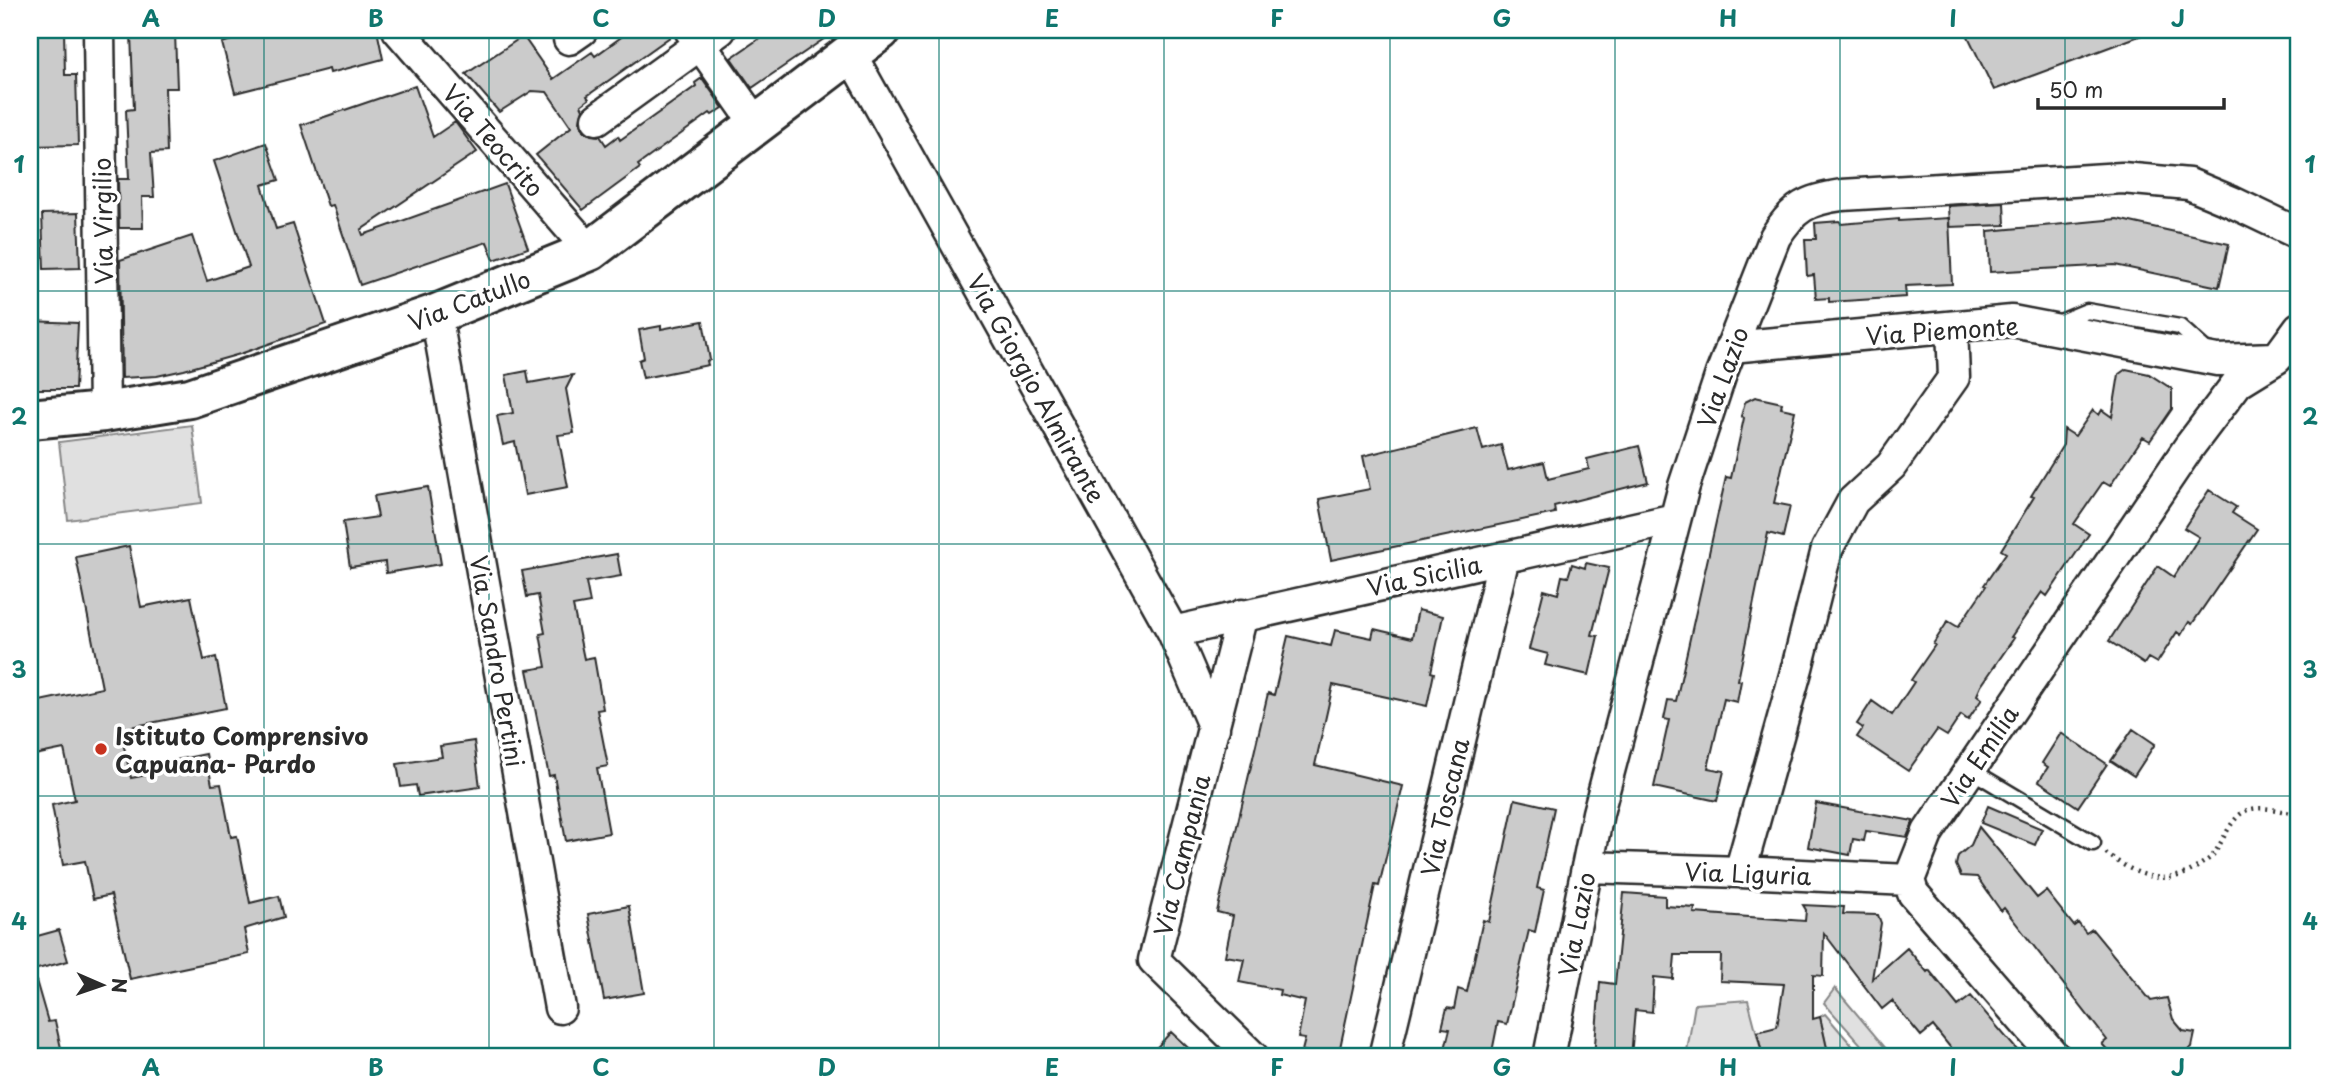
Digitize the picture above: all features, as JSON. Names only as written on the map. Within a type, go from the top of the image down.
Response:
[{"type":"street","name":"Via Virgilio","points":[[99,30],[104,412]]},
{"type":"street","name":"Via Teocrito","points":[[398,30],[590,251]]},
{"type":"street","name":"Via Catullo","points":[[30,419],[104,412],[190,398],[436,314],[590,251],[881,30]]},
{"type":"street","points":[[597,119],[703,34],[756,124]]},
{"type":"street","name":"Via Giorgio Almirante","points":[[850,54],[1173,632],[1214,728]]},
{"type":"street","name":"Via Lazio","points":[[1549,1057],[1598,813],[1688,473],[1731,347],[1775,237],[1786,220],[1801,206],[1821,198],[2122,178],[2189,184],[2299,234]]},
{"type":"street","name":"Via Sandro Pertini","points":[[436,314],[560,1008]]},
{"type":"street","name":"Via Piemonte","points":[[1731,347],[2012,321],[2217,360],[2277,358]]},
{"type":"street","points":[[1740,872],[1827,549],[1853,502],[1891,466],[1954,377],[1952,327]]},
{"type":"street","points":[[2277,358],[2299,328]]},
{"type":"street","name":"Via Emilia","points":[[1909,880],[1927,832],[2189,447],[2238,382],[2277,358]]},
{"type":"street","name":"Via Sicilia","points":[[1173,632],[1675,519]]},
{"type":"street","name":"Via Toscana","points":[[1384,1057],[1504,557]]},
{"type":"street","name":"Via Campania","points":[[1242,615],[1154,960],[1253,1057]]},
{"type":"street","name":"Via Liguria","points":[[1587,867],[1909,880]]},
{"type":"street","points":[[1909,880],[1913,893],[2055,1057]]},
{"type":"lane","points":[[1969,769],[2093,843]]},
{"type":"path","points":[[2093,843],[2126,868],[2168,879],[2191,871],[2212,856],[2227,831],[2244,811],[2264,808],[2299,815]]},
{"type":"shaded area","points":[[192,425],[202,503],[68,520],[59,442]]},
{"type":"shaded area","points":[[1835,988],[1893,1057],[1872,1057],[1824,1003]]},
{"type":"shaded area","points":[[1748,1000],[1763,1057],[1686,1057],[1695,1004]]},
{"type":"shaded area","points":[[1825,1014],[1862,1057],[1829,1057],[1820,1017]]},
{"type":"building","points":[[30,30],[64,30],[65,75],[76,75],[78,145],[30,146]]},
{"type":"building","points":[[264,30],[377,30],[383,59],[330,73],[329,69],[235,93],[222,43]]},
{"type":"building","points":[[631,30],[673,30],[674,34],[587,96],[589,99],[581,105],[583,109],[580,121],[583,130],[600,136],[606,145],[618,136],[620,140],[696,86],[695,83],[702,78],[723,108],[712,115],[710,113],[638,165],[640,168],[583,210],[536,155],[571,127],[547,92],[532,91],[499,112],[466,74],[523,36],[553,79],[592,52],[595,56]]},
{"type":"building","points":[[783,30],[837,30],[752,88],[731,58],[769,32],[772,37]]},
{"type":"building","points":[[1965,30],[2150,30],[2150,32],[1994,90]]},
{"type":"building","points":[[175,33],[177,88],[165,88],[167,152],[151,153],[154,197],[142,197],[143,228],[119,228],[118,179],[129,179],[126,110],[134,109],[131,34]]},
{"type":"building","points":[[415,86],[433,137],[455,122],[477,152],[361,230],[363,235],[505,184],[528,248],[494,260],[487,242],[360,285],[333,205],[328,206],[301,125]]},
{"type":"building","points":[[266,143],[279,180],[262,185],[276,229],[293,224],[326,324],[184,370],[157,376],[122,378],[120,260],[192,236],[207,281],[249,267],[214,161]]},
{"type":"building","points":[[2004,203],[2005,225],[1949,227],[1948,206]]},
{"type":"building","points":[[78,213],[80,268],[44,269],[42,214]]},
{"type":"building","points":[[1949,218],[1952,284],[1905,286],[1906,297],[1829,302],[1829,298],[1816,299],[1814,275],[1807,276],[1805,239],[1816,239],[1815,223]]},
{"type":"building","points":[[2117,219],[2229,244],[2219,287],[2115,265],[1990,272],[1988,231]]},
{"type":"building","points":[[30,321],[78,323],[75,389],[30,389]]},
{"type":"building","points":[[703,321],[710,360],[707,361],[708,365],[643,378],[639,360],[644,358],[639,330]]},
{"type":"building","points":[[2126,369],[2149,374],[2172,389],[2172,409],[2150,441],[2143,437],[2110,486],[2103,482],[2074,524],[2089,534],[2047,596],[2042,592],[2011,637],[2014,638],[1981,686],[1977,695],[1982,699],[1968,720],[1961,715],[1947,736],[1937,730],[1908,771],[1857,737],[1863,728],[1857,724],[1872,701],[1892,715],[1948,621],[1958,627],[2006,553],[2001,550],[2063,445],[2064,429],[2075,436],[2093,410],[2099,415],[2102,410],[2112,417],[2119,374]]},
{"type":"building","points":[[527,371],[529,383],[573,375],[566,389],[574,433],[558,435],[568,487],[525,495],[515,442],[503,445],[497,416],[513,413],[506,375]]},
{"type":"building","points":[[1755,397],[1782,403],[1781,408],[1795,411],[1774,503],[1790,506],[1783,537],[1768,533],[1738,680],[1741,681],[1737,702],[1724,699],[1708,768],[1724,771],[1717,801],[1654,787],[1669,720],[1664,719],[1668,700],[1676,701],[1726,477],[1731,478],[1744,418],[1741,416],[1745,402]]},
{"type":"building","points":[[1477,428],[1483,450],[1501,445],[1508,470],[1544,462],[1548,479],[1589,469],[1587,459],[1639,446],[1648,482],[1554,506],[1555,513],[1331,560],[1319,499],[1370,489],[1363,456]]},
{"type":"building","points":[[428,487],[441,564],[386,573],[385,562],[350,567],[343,522],[378,517],[374,496]]},
{"type":"building","points":[[2209,490],[2236,507],[2232,513],[2257,529],[2192,624],[2189,622],[2181,635],[2177,632],[2157,663],[2148,658],[2144,664],[2109,641],[2158,566],[2174,577],[2199,537],[2184,528]]},
{"type":"building","points":[[129,546],[141,607],[191,597],[204,660],[216,657],[226,708],[120,729],[131,778],[177,769],[176,760],[206,754],[212,785],[221,784],[231,837],[237,836],[250,903],[279,896],[284,917],[244,929],[249,954],[130,979],[111,895],[93,899],[85,861],[63,865],[52,805],[75,800],[64,749],[30,756],[30,703],[102,688],[76,557]]},
{"type":"building","points":[[617,554],[621,576],[586,582],[590,603],[573,606],[584,659],[594,657],[603,709],[597,710],[608,766],[597,768],[609,833],[566,841],[554,775],[549,776],[527,670],[546,667],[540,634],[545,633],[538,595],[527,597],[522,571]]},
{"type":"building","points":[[1586,563],[1609,568],[1592,635],[1598,636],[1589,675],[1545,665],[1548,654],[1529,649],[1544,590],[1558,594],[1562,576],[1568,577],[1572,564],[1585,568]]},
{"type":"building","points":[[1418,610],[1443,616],[1427,706],[1333,685],[1315,765],[1403,786],[1379,886],[1375,885],[1338,1057],[1302,1051],[1305,1039],[1298,1038],[1305,1001],[1279,995],[1280,990],[1239,982],[1244,959],[1225,956],[1233,916],[1217,912],[1268,693],[1274,695],[1288,636],[1331,646],[1335,630],[1372,638],[1374,629],[1412,638]]},
{"type":"building","points":[[2133,729],[2155,744],[2134,776],[2111,761]]},
{"type":"building","points":[[2061,733],[2107,764],[2078,807],[2039,781],[2048,767],[2042,763]]},
{"type":"building","points":[[474,741],[480,787],[418,796],[416,785],[401,787],[397,764],[442,757],[440,746]]},
{"type":"building","points":[[1515,799],[1554,808],[1537,888],[1544,890],[1535,932],[1529,930],[1507,1024],[1498,1022],[1491,1057],[1462,1057],[1444,1053],[1450,1029],[1442,1028],[1447,1008],[1454,1009],[1458,989],[1467,992],[1483,920],[1489,922]]},
{"type":"building","points":[[1816,803],[1913,821],[1907,837],[1866,831],[1864,841],[1853,839],[1850,855],[1808,847]]},
{"type":"building","points":[[1988,806],[2042,829],[2035,845],[1981,823]]},
{"type":"building","points":[[1979,827],[2037,898],[2046,891],[2074,926],[2078,923],[2086,933],[2092,929],[2151,1001],[2167,998],[2173,1019],[2183,1031],[2195,1033],[2192,1047],[2180,1057],[2114,1057],[2102,1044],[2107,1040],[2004,908],[2001,911],[1977,877],[1961,876],[1956,865],[1958,856],[1971,845]]},
{"type":"building","points":[[1624,893],[1665,896],[1665,906],[1695,908],[1694,913],[1805,921],[1806,910],[1803,905],[1844,907],[1843,914],[1878,915],[1881,923],[1872,979],[1907,948],[1958,1006],[1971,996],[2023,1057],[1958,1057],[1933,1026],[1921,1036],[1892,1001],[1882,1009],[1824,933],[1823,976],[1813,975],[1813,1019],[1820,1017],[1829,1057],[1763,1057],[1757,1032],[1777,1027],[1784,984],[1720,981],[1721,955],[1675,955],[1673,979],[1654,977],[1652,1012],[1635,1010],[1631,1057],[1594,1057],[1600,982],[1615,984]]},
{"type":"building","points":[[629,906],[644,993],[604,1000],[588,914]]},
{"type":"building","points":[[59,930],[68,961],[30,971],[30,938]]},
{"type":"building","points":[[35,977],[48,1022],[55,1021],[63,1057],[30,1057],[30,978]]},
{"type":"building","points":[[1171,1032],[1198,1057],[1148,1057]]},
{"type":"place","name":"Istituto Comprensivo Capuana- Pardo","points":[[101,749]]}]
